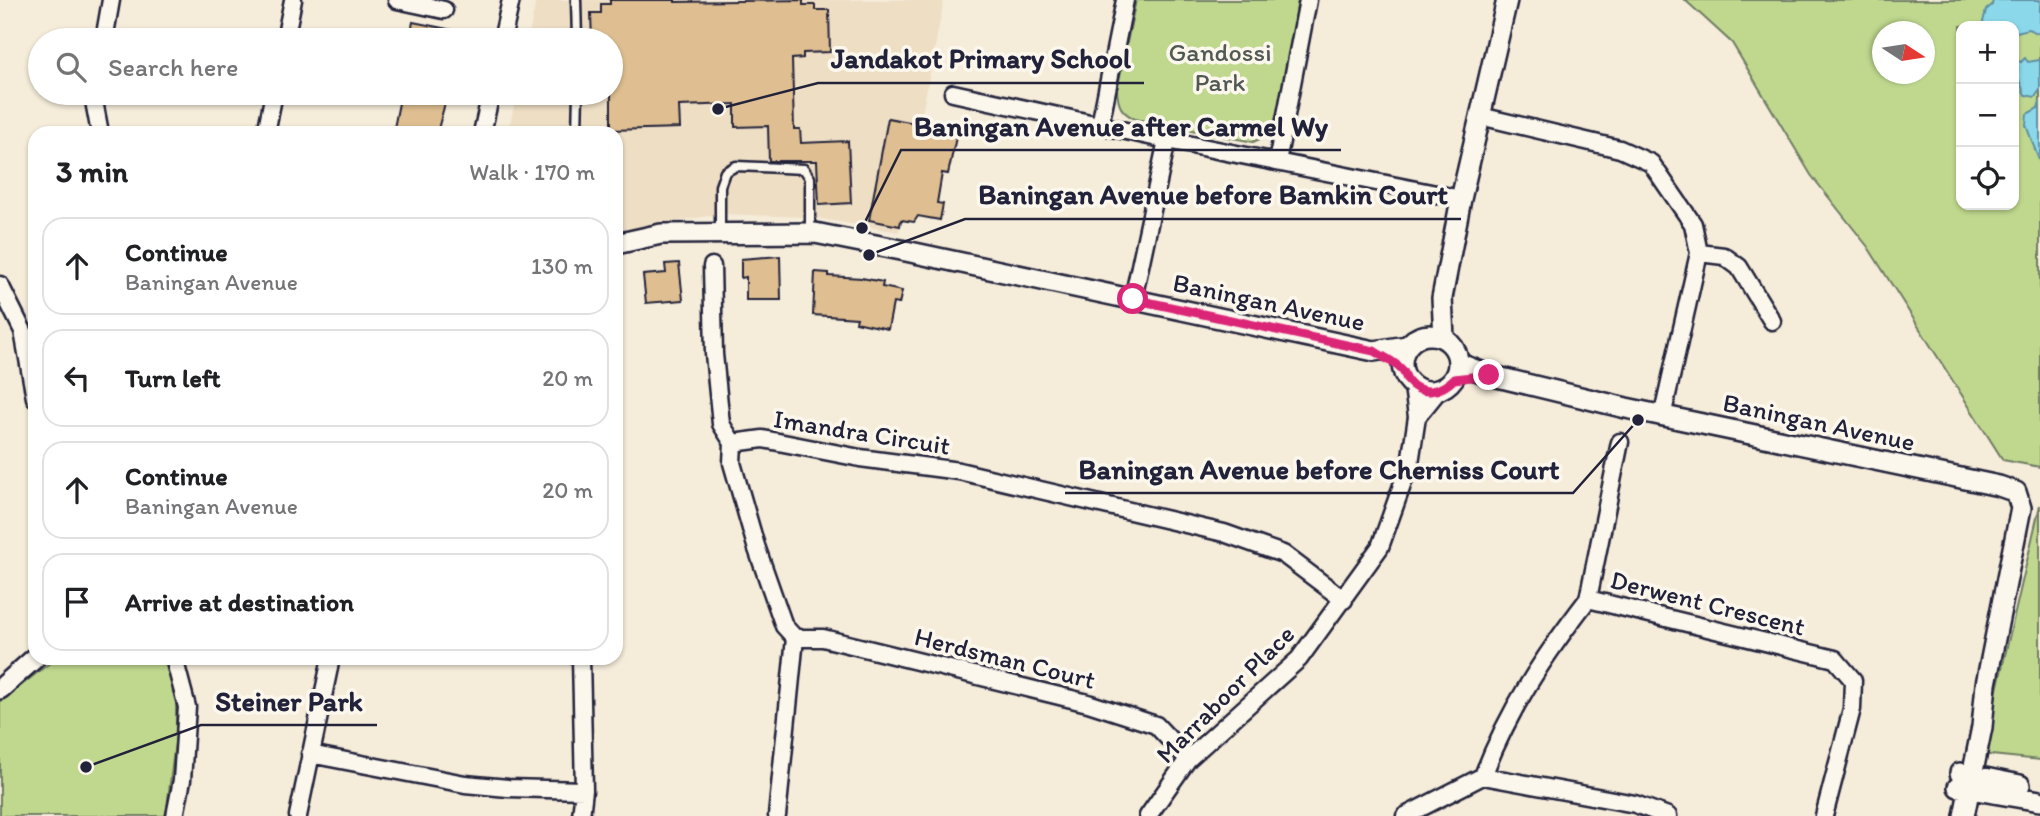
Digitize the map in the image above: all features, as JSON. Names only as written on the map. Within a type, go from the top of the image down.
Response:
[{"type":"street","points":[[106,28],[111,0]]},
{"type":"street","points":[[287,28],[293,0]]},
{"type":"street","points":[[397,0],[444,10]]},
{"type":"street","points":[[504,28],[510,0]]},
{"type":"street","points":[[1100,125],[1125,0]]},
{"type":"street","points":[[1277,162],[1308,0]]},
{"type":"street","points":[[1444,338],[1442,298],[1461,200],[1507,0]]},
{"type":"street","points":[[953,93],[1461,200]]},
{"type":"street","points":[[95,105],[99,126]]},
{"type":"street","points":[[267,126],[272,105]]},
{"type":"street","points":[[484,126],[488,105]]},
{"type":"street","points":[[1480,116],[1620,149],[1651,163],[1693,224],[1699,253],[1662,416]]},
{"type":"street","points":[[1133,299],[1167,140]]},
{"type":"street","name":"Baningan Avenue","points":[[623,242],[661,234],[810,233],[904,250],[1374,351],[1415,341]]},
{"type":"street","points":[[1699,253],[1724,256],[1739,267],[1772,321]]},
{"type":"street","points":[[712,266],[713,354],[721,424],[733,443],[732,463],[756,546],[784,626],[795,638],[777,816]]},
{"type":"street","points":[[0,285],[28,327]]},
{"type":"street","points":[[1442,298],[1403,355],[1408,378],[1422,391],[1450,378]]},
{"type":"street","points":[[1415,341],[1434,335],[1444,338],[1452,345],[1450,378],[1417,417]]},
{"type":"street","name":"Baningan Avenue","points":[[1374,351],[1408,378]]},
{"type":"street","name":"Baningan Avenue","points":[[1450,378],[1489,375],[1662,416],[1999,486],[2016,492],[2021,508],[1986,684],[1982,727],[1965,781]]},
{"type":"street","name":"Marraboor Place","points":[[1149,816],[1188,759],[1299,659],[1380,547],[1410,463],[1417,417],[1408,378]]},
{"type":"street","name":"Imandra Circuit","points":[[733,443],[763,439],[860,458],[959,471],[1224,533],[1283,554],[1344,600]]},
{"type":"street","points":[[1588,599],[1620,442]]},
{"type":"street","name":"Derwent Crescent","points":[[1483,776],[1500,732],[1551,647],[1588,599],[1835,659],[1853,680],[1852,709],[1824,816]]},
{"type":"street","name":"Herdsman Court","points":[[795,638],[824,638],[1088,703],[1156,725],[1188,759]]},
{"type":"street","points":[[0,689],[28,664]]},
{"type":"street","points":[[175,816],[182,779],[187,707],[176,665]]},
{"type":"street","points":[[298,816],[329,665]]},
{"type":"street","points":[[581,665],[584,790],[581,816]]},
{"type":"street","points":[[310,754],[466,784],[584,790]]},
{"type":"street","points":[[1405,816],[1483,776],[1635,804],[1668,816]]},
{"type":"street","points":[[1965,781],[2040,789]]},
{"type":"street","points":[[1965,781],[2040,801]]},
{"type":"street","points":[[1951,816],[1965,781]]},
{"type":"street","points":[[1964,816],[1965,781]]},
{"type":"lane","points":[[576,0],[577,28]]},
{"type":"lane","points":[[577,126],[578,105]]},
{"type":"lane","points":[[720,233],[720,186],[725,172],[736,166],[804,169],[810,178],[810,233]]},
{"type":"shaded area","points":[[536,0],[944,0],[899,232],[810,217],[720,214],[623,230],[623,126],[510,126],[514,105],[623,105],[623,28],[530,28]]},
{"type":"green space","name":"Gandossi Park","points":[[1136,0],[1301,0],[1279,113],[1270,131],[1253,142],[1135,119],[1126,114],[1119,104],[1117,90]]},
{"type":"green space","points":[[1685,0],[2040,0],[2040,467],[2003,460],[1868,247],[1811,175],[1732,43]]},
{"type":"green space","points":[[2040,505],[2040,760],[1982,754]]},
{"type":"green space","points":[[47,665],[170,665],[176,690],[176,734],[166,816],[0,816],[0,702]]},
{"type":"water","points":[[1993,0],[2040,0],[2040,34],[2028,29],[2019,31],[2019,21],[1983,21],[1986,10]]},
{"type":"water","points":[[2025,58],[2028,62],[2040,60],[2040,90],[2035,97],[2025,95],[2019,80],[2019,61]]},
{"type":"water","points":[[2040,101],[2040,163],[2026,125],[2027,114],[2038,108]]},
{"type":"building","points":[[610,0],[803,0],[803,5],[815,5],[815,10],[829,10],[830,52],[803,53],[803,58],[792,59],[794,129],[800,129],[801,143],[848,141],[851,203],[819,205],[817,161],[769,161],[768,126],[735,127],[735,104],[679,106],[680,128],[623,130],[623,126],[611,126],[611,105],[623,105],[623,28],[592,28],[591,13],[601,13],[601,4],[610,4]]},
{"type":"building","points":[[413,22],[443,28],[412,28]]},
{"type":"building","points":[[399,105],[444,105],[439,126],[394,126]]},
{"type":"building","points":[[888,118],[942,128],[942,125],[958,128],[948,174],[942,173],[937,203],[943,204],[940,220],[918,216],[914,222],[901,220],[900,226],[869,220]]},
{"type":"building","points":[[780,256],[781,300],[746,300],[746,277],[741,278],[741,259]]},
{"type":"building","points":[[679,263],[683,300],[646,303],[643,275],[666,273],[665,264]]},
{"type":"building","points":[[815,272],[883,282],[882,287],[902,291],[899,304],[893,303],[888,329],[856,322],[857,318],[813,315]]},
{"type":"place","name":"Jandakot Primary School","points":[[718,109]]},
{"type":"place","name":"Baningan Avenue after Carmel Wy","points":[[862,228]]},
{"type":"place","name":"Baningan Avenue before Bamkin Court","points":[[869,255]]},
{"type":"place","name":"Baningan Avenue before Cherniss Court","points":[[1638,420]]},
{"type":"place","name":"Steiner Park","points":[[86,767]]},
{"type":"route","points":[[1133,299],[1374,351],[1402,370],[1406,379],[1422,391],[1438,391],[1454,379],[1489,375]]}]
